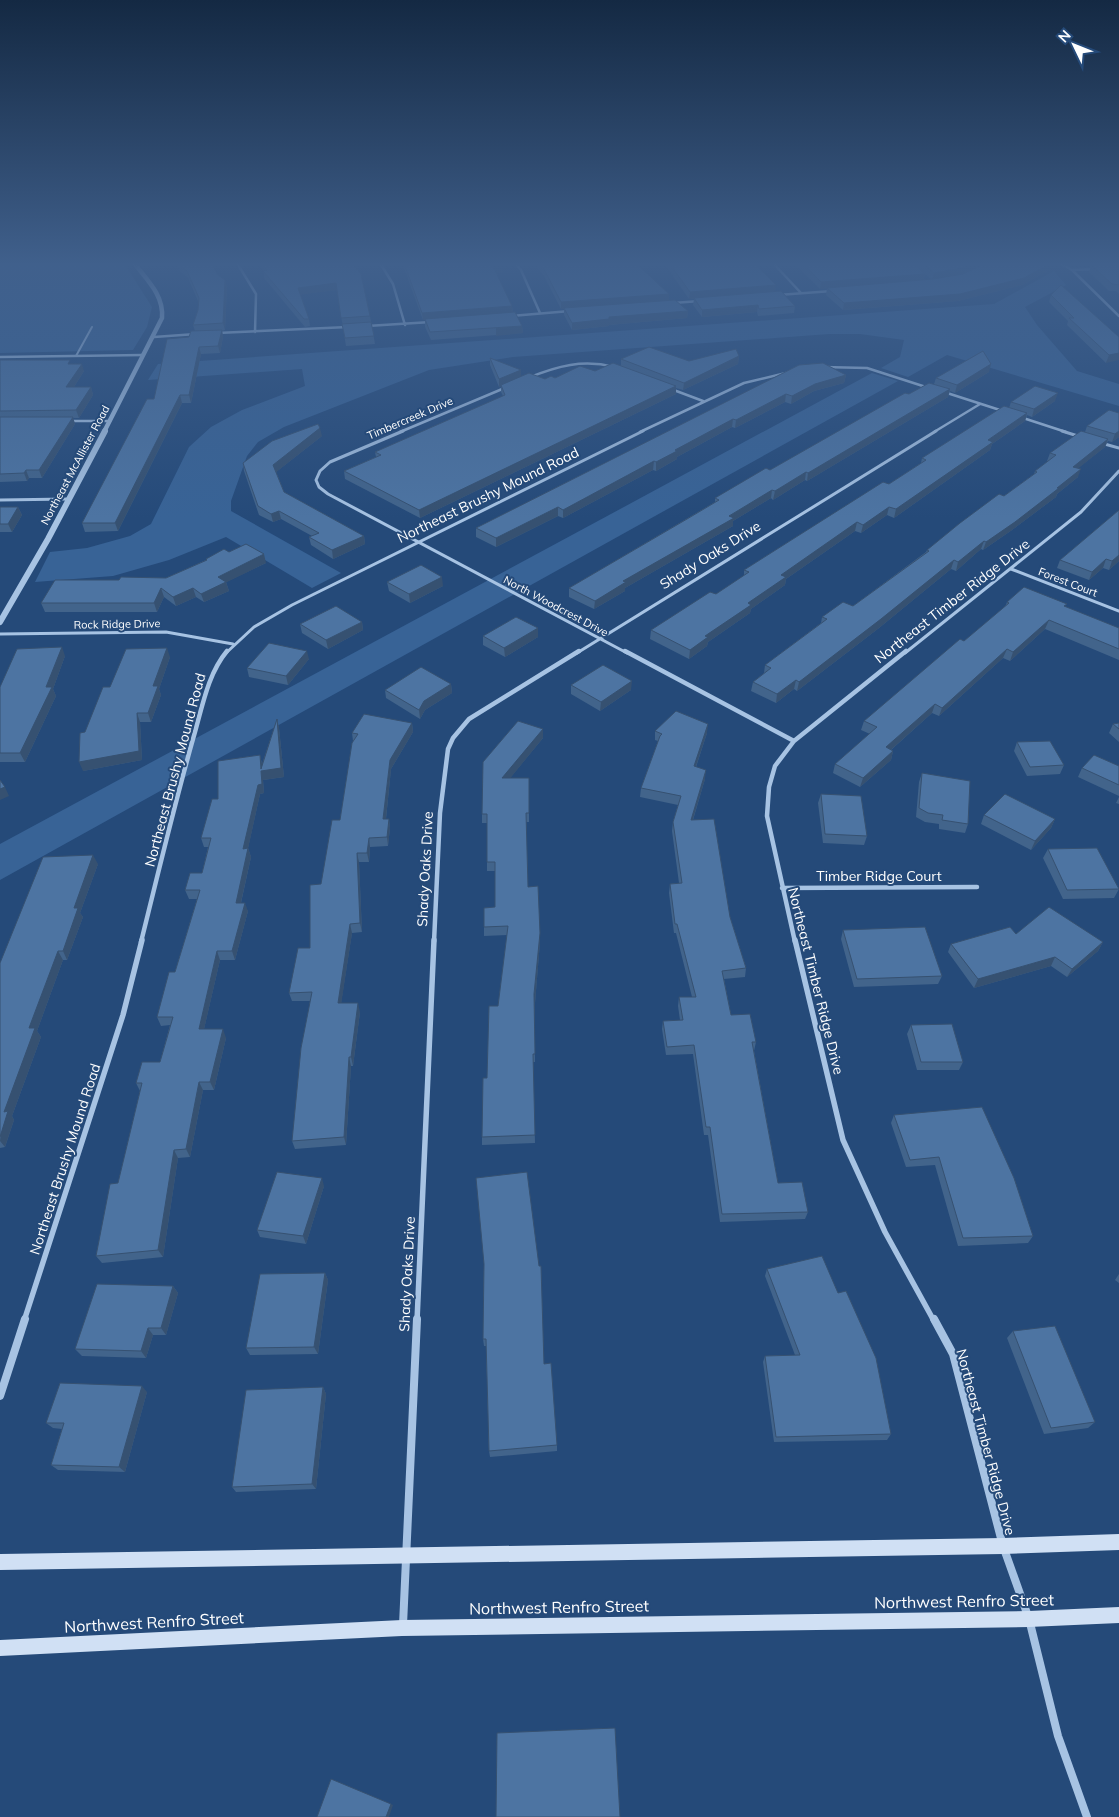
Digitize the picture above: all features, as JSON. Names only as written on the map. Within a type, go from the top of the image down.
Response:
[{"type":"main road","points":[[0,1562],[1003,1546],[1119,1542]]},
{"type":"main road","name":"Northwest Renfro Street","points":[[0,1648],[402,1628],[1029,1619],[1119,1615]]},
{"type":"street","name":"Northeast McAllister Road","points":[[0,622],[48,539],[147,348]]},
{"type":"street","points":[[0,357],[143,355]]},
{"type":"street","points":[[521,381],[558,365],[575,363],[602,363],[622,370]]},
{"type":"street","points":[[815,368],[851,366],[867,368],[934,389]]},
{"type":"street","name":"Northeast Brushy Mound Road","points":[[0,1396],[123,1015],[185,768],[209,683],[221,658],[247,631],[264,620],[418,542],[703,401],[744,383],[766,376],[799,370]]},
{"type":"street","name":"Timbercreek Drive","points":[[316,480],[320,471],[330,462],[512,384]]},
{"type":"street","points":[[667,388],[703,401]]},
{"type":"street","points":[[943,392],[1008,413]]},
{"type":"street","name":"Shady Oaks Drive","points":[[402,1628],[407,1556],[440,813],[448,749],[453,738],[469,719],[980,404]]},
{"type":"street","points":[[1018,416],[1084,438]]},
{"type":"street","points":[[60,421],[110,421]]},
{"type":"street","points":[[1094,441],[1119,448]]},
{"type":"street","name":"Northeast Timber Ridge Drive","points":[[1087,1817],[1058,1736],[1029,1619],[1003,1546],[952,1354],[885,1232],[843,1140],[782,888],[767,816],[769,787],[775,766],[794,741],[1082,512],[1119,471]]},
{"type":"street","name":"North Woodcrest Drive","points":[[316,480],[319,487],[328,494],[794,741]]},
{"type":"street","points":[[0,500],[68,499]]},
{"type":"street","name":"Forest Court","points":[[1011,569],[1119,611]]},
{"type":"street","name":"Rock Ridge Drive","points":[[0,634],[166,632],[233,644]]},
{"type":"street","name":"Timber Ridge Court","points":[[782,888],[977,887]]},
{"type":"lane","points":[[76,356],[81,348]]},
{"type":"shaded area","points":[[0,348],[134,348],[133,350],[0,353]]},
{"type":"shaded area","points":[[384,348],[639,348],[513,357],[429,370],[284,427],[258,442],[247,456],[231,501],[231,511],[341,573],[312,588],[226,537],[169,560],[113,576],[35,582],[50,552],[87,548],[130,536],[151,524],[189,447],[211,427],[242,410],[305,386],[302,369],[148,380],[158,364]]},
{"type":"shaded area","points":[[902,348],[1057,348],[1077,371],[1119,384],[1119,406],[947,355],[908,377],[881,368],[900,357]]},
{"type":"shaded area","points":[[872,373],[898,381],[0,880],[0,844]]},
{"type":"building","points":[[165,348],[199,348],[189,395],[180,395],[115,523],[82,523],[147,399],[154,399]]},
{"type":"building","points":[[647,348],[689,361],[736,349],[739,356],[684,383],[621,359]]},
{"type":"building","points":[[1101,348],[1119,348],[1119,353],[1109,355]]},
{"type":"building","points":[[983,351],[991,364],[957,385],[936,378]]},
{"type":"building","points":[[490,358],[521,370],[499,379]]},
{"type":"building","points":[[0,360],[70,360],[68,364],[82,364],[66,387],[91,387],[76,410],[0,411]]},
{"type":"building","points":[[613,363],[676,386],[419,510],[344,471],[381,455],[375,452],[505,395],[501,385],[529,373],[545,379],[551,376],[555,378],[580,366],[595,371]]},
{"type":"building","points":[[823,363],[846,375],[815,384],[792,396],[786,394],[736,420],[733,419],[675,450],[677,451],[656,462],[654,461],[563,510],[558,507],[496,538],[476,528],[799,365]]},
{"type":"building","points":[[929,383],[950,389],[808,473],[806,472],[775,491],[772,490],[729,516],[734,518],[623,581],[626,582],[595,601],[569,588],[719,500],[715,498],[766,468],[770,470],[905,393],[909,394]]},
{"type":"building","points":[[1035,386],[1058,393],[1034,409],[1011,402]]},
{"type":"building","points":[[1004,406],[1027,413],[988,440],[993,442],[896,509],[889,507],[863,525],[857,522],[781,575],[786,577],[748,603],[751,605],[705,636],[708,637],[690,650],[651,630],[710,592],[716,594],[749,572],[744,570],[883,482],[889,484],[926,460],[922,458]]},
{"type":"building","points":[[1109,410],[1119,413],[1119,431],[1115,434],[1087,426]]},
{"type":"building","points":[[0,417],[73,417],[39,470],[0,474]]},
{"type":"building","points":[[318,424],[320,428],[273,465],[284,492],[364,536],[332,550],[309,537],[319,533],[279,511],[271,514],[258,506],[243,463],[272,441]]},
{"type":"building","points":[[1081,431],[1108,439],[1073,467],[1081,469],[1015,522],[986,542],[984,541],[958,562],[954,560],[799,682],[796,680],[777,694],[753,682],[771,668],[765,665],[827,619],[822,617],[843,602],[853,606],[929,551],[927,550],[999,494],[1004,496],[1037,472],[1035,471],[1056,455],[1050,453]]},
{"type":"building","points":[[0,507],[18,507],[8,524],[0,524]]},
{"type":"building","points":[[1119,510],[1119,555],[1112,561],[1106,559],[1092,572],[1060,560]]},
{"type":"building","points":[[246,544],[264,554],[218,577],[226,582],[201,594],[193,588],[173,597],[161,588],[154,603],[41,603],[55,580],[119,580],[121,577],[166,578],[207,560],[224,549],[229,552]]},
{"type":"building","points":[[421,565],[442,577],[409,594],[387,582]]},
{"type":"building","points":[[1024,587],[1067,604],[1064,606],[1119,628],[1119,649],[1049,620],[1013,652],[1007,649],[942,708],[935,704],[886,747],[893,751],[863,778],[835,764],[877,727],[864,721],[960,639],[964,641],[1009,603],[1007,602]]},
{"type":"building","points":[[336,606],[362,622],[326,640],[300,624]]},
{"type":"building","points":[[516,617],[538,628],[504,648],[483,636]]},
{"type":"building","points":[[269,643],[307,651],[286,676],[247,668]]},
{"type":"building","points":[[62,647],[46,687],[52,687],[20,753],[0,753],[0,687],[17,649]]},
{"type":"building","points":[[167,648],[153,686],[158,686],[148,713],[137,713],[139,751],[79,762],[80,733],[85,732],[103,687],[110,687],[126,649]]},
{"type":"building","points":[[603,665],[632,681],[601,702],[571,685]]},
{"type":"building","points":[[421,667],[451,684],[424,701],[419,710],[385,690]]},
{"type":"building","points":[[676,711],[708,724],[694,766],[706,770],[691,820],[714,819],[730,917],[746,968],[722,971],[731,1015],[750,1014],[756,1042],[752,1042],[778,1183],[802,1182],[808,1212],[722,1214],[710,1127],[706,1127],[694,1045],[667,1047],[663,1021],[683,1020],[679,997],[696,997],[677,924],[675,924],[670,884],[682,883],[673,822],[681,796],[641,788],[662,734],[655,731]]},
{"type":"building","points":[[364,714],[412,723],[390,760],[383,819],[389,819],[387,837],[369,838],[367,853],[357,853],[360,923],[350,924],[338,1003],[358,1003],[351,1057],[349,1057],[344,1137],[292,1141],[301,1048],[312,992],[289,993],[298,948],[310,948],[310,885],[321,884],[332,820],[340,820],[352,743],[358,734],[352,733]]},
{"type":"building","points":[[277,719],[281,768],[261,771],[262,784],[258,785],[243,849],[248,848],[236,903],[245,903],[232,951],[217,951],[199,1029],[223,1029],[210,1082],[199,1082],[186,1149],[174,1150],[158,1250],[96,1256],[110,1184],[118,1183],[142,1083],[136,1083],[142,1062],[160,1062],[173,1017],[157,1017],[169,972],[175,972],[200,890],[185,890],[190,873],[202,873],[211,838],[201,838],[212,799],[218,799],[218,761],[260,755],[261,769]]},
{"type":"building","points":[[518,721],[543,729],[502,778],[529,778],[529,813],[526,813],[528,887],[538,886],[540,933],[534,994],[535,1135],[482,1137],[483,1078],[487,1078],[489,1006],[498,1006],[508,926],[484,927],[484,908],[495,907],[495,862],[487,862],[487,814],[482,814],[483,762]]},
{"type":"building","points":[[1119,723],[1119,729],[1113,724]]},
{"type":"building","points":[[1050,741],[1064,765],[1030,767],[1017,742]]},
{"type":"building","points":[[1094,755],[1119,766],[1119,785],[1082,768]]},
{"type":"building","points":[[922,773],[970,781],[968,824],[942,820],[943,815],[928,813],[919,808]]},
{"type":"building","points":[[0,780],[5,787],[0,789]]},
{"type":"building","points":[[821,794],[861,796],[867,836],[825,834]]},
{"type":"building","points":[[1005,794],[1055,819],[1035,841],[984,815]]},
{"type":"building","points":[[1097,848],[1119,889],[1067,890],[1048,849]]},
{"type":"building","points":[[93,855],[74,908],[78,908],[63,951],[58,951],[29,1028],[35,1028],[4,1112],[8,1111],[0,1137],[0,963],[43,857]]},
{"type":"building","points":[[1049,907],[1103,942],[1072,969],[1055,957],[978,979],[951,944],[1010,927],[1016,934]]},
{"type":"building","points":[[925,927],[942,976],[857,979],[843,930]]},
{"type":"building","points":[[952,1024],[963,1062],[921,1062],[911,1025]]},
{"type":"building","points":[[982,1107],[1014,1178],[1033,1236],[963,1238],[939,1157],[910,1160],[894,1115]]},
{"type":"building","points":[[277,1172],[322,1178],[303,1236],[257,1230]]},
{"type":"building","points":[[527,1172],[539,1266],[541,1266],[544,1364],[551,1363],[557,1445],[489,1451],[486,1339],[483,1339],[484,1264],[476,1178]]},
{"type":"building","points":[[822,1256],[838,1293],[846,1291],[876,1358],[891,1434],[776,1437],[765,1356],[800,1355],[767,1269]]},
{"type":"building","points":[[325,1273],[314,1347],[246,1348],[260,1274]]},
{"type":"building","points":[[97,1284],[173,1286],[161,1328],[148,1328],[141,1351],[75,1349]]},
{"type":"building","points":[[1055,1326],[1095,1422],[1051,1428],[1013,1331]]},
{"type":"building","points":[[60,1383],[142,1386],[119,1467],[51,1465],[64,1423],[46,1423]]},
{"type":"building","points":[[323,1387],[312,1484],[232,1487],[246,1390]]},
{"type":"building","points":[[615,1728],[620,1817],[496,1817],[497,1733]]},
{"type":"building","points":[[331,1779],[391,1804],[386,1817],[317,1817]]}]
